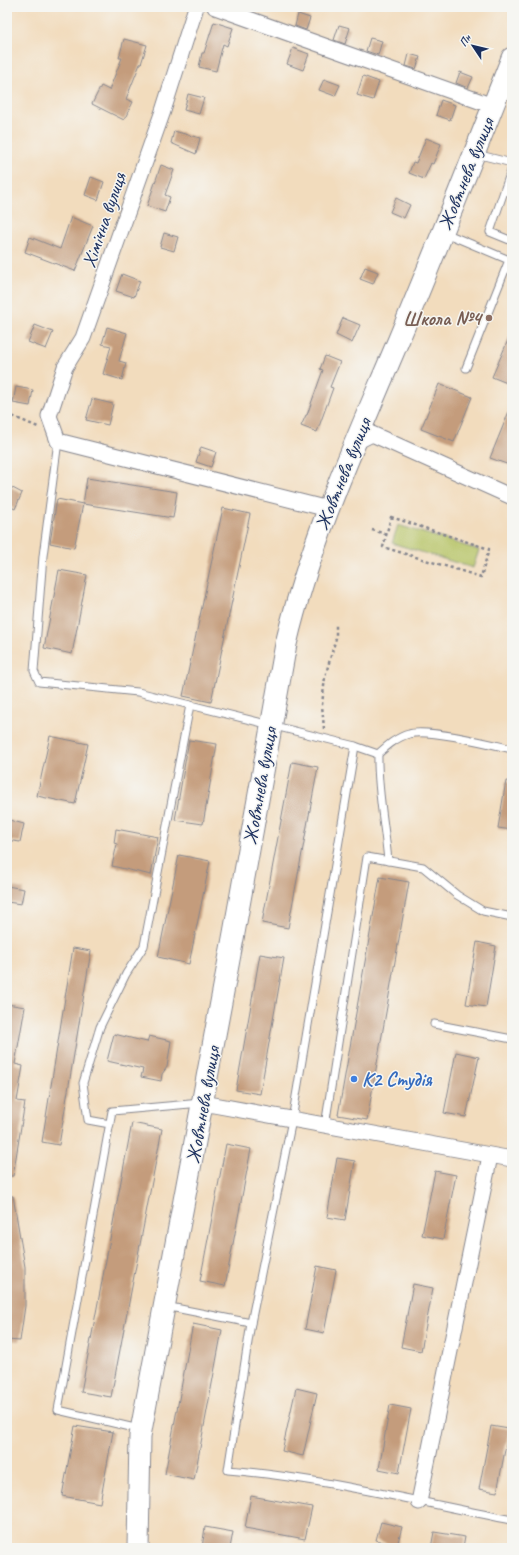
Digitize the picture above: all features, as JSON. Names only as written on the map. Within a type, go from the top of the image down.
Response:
[{"type":"main road","name":"Жовтнева вулиця","points":[[138,1548],[142,1430],[286,644],[297,599],[328,509],[443,232],[512,58]]},
{"type":"street","name":"Хімічна вулиця","points":[[57,438],[49,416],[65,366],[84,338],[162,112],[196,7]]},
{"type":"street","points":[[216,7],[493,106]]},
{"type":"street","points":[[356,442],[372,434],[512,497]]},
{"type":"street","points":[[57,438],[328,509]]},
{"type":"street","points":[[203,1103],[512,1159]]},
{"type":"street","points":[[419,1502],[490,1156]]},
{"type":"lane","points":[[474,154],[512,163]]},
{"type":"lane","points":[[512,168],[490,232],[512,241]]},
{"type":"lane","points":[[443,232],[509,260],[466,368]]},
{"type":"lane","points":[[57,438],[43,556],[34,671],[39,682],[138,692],[355,746],[378,754]]},
{"type":"lane","points":[[110,1124],[88,1120],[83,1083],[100,1027],[126,974],[144,946],[190,705]]},
{"type":"lane","points":[[388,861],[386,828],[378,776],[378,754],[390,743],[409,733],[449,736],[512,749]]},
{"type":"lane","points":[[355,746],[292,1120],[251,1323],[228,1470],[259,1472],[352,1488],[512,1520]]},
{"type":"lane","points":[[325,1126],[367,857],[423,868],[457,895],[483,910],[512,917]]},
{"type":"lane","points":[[434,1024],[512,1039]]},
{"type":"lane","points":[[142,1430],[58,1410],[112,1112],[203,1103]]},
{"type":"lane","points":[[165,1306],[251,1323]]},
{"type":"path","points":[[7,414],[57,438]]},
{"type":"path","points":[[391,517],[489,549],[481,577],[383,547],[386,534],[391,517]]},
{"type":"path","points":[[372,530],[386,534]]},
{"type":"path","points":[[324,739],[322,705],[325,677],[336,638],[336,623]]},
{"type":"green space","points":[[398,525],[479,550],[473,568],[392,543]]},
{"type":"building","points":[[298,14],[310,18],[306,30],[295,26]]},
{"type":"building","points":[[214,22],[233,28],[227,46],[223,44],[216,71],[199,67],[202,53],[204,53]]},
{"type":"building","points":[[339,25],[350,28],[345,44],[334,40]]},
{"type":"building","points":[[370,38],[382,41],[378,55],[366,51]]},
{"type":"building","points":[[124,39],[147,45],[141,64],[126,99],[133,102],[124,120],[92,104],[101,86],[109,90],[122,58],[119,58]]},
{"type":"building","points":[[293,48],[309,54],[303,70],[287,64]]},
{"type":"building","points":[[409,54],[420,57],[416,69],[406,66]]},
{"type":"building","points":[[460,72],[473,77],[468,88],[456,83]]},
{"type":"building","points":[[363,76],[379,82],[373,100],[357,95]]},
{"type":"building","points":[[324,79],[340,85],[335,96],[319,90]]},
{"type":"building","points":[[188,94],[204,98],[199,114],[184,110]]},
{"type":"building","points":[[441,100],[455,105],[450,120],[436,115]]},
{"type":"building","points":[[174,131],[200,138],[196,154],[171,143]]},
{"type":"building","points":[[426,138],[441,144],[433,164],[431,163],[424,179],[409,173],[413,162],[416,163]]},
{"type":"building","points":[[161,165],[174,170],[165,195],[170,197],[165,212],[147,206]]},
{"type":"building","points":[[91,177],[104,182],[98,200],[85,195]]},
{"type":"building","points":[[396,198],[410,205],[404,218],[390,212]]},
{"type":"building","points":[[71,217],[93,226],[75,271],[25,252],[30,237],[60,249]]},
{"type":"building","points":[[164,233],[178,237],[174,251],[160,247]]},
{"type":"building","points":[[365,267],[378,272],[373,284],[360,279]]},
{"type":"building","points":[[122,274],[140,281],[134,297],[116,291]]},
{"type":"building","points":[[343,318],[360,325],[352,343],[336,335]]},
{"type":"building","points":[[35,325],[53,332],[46,349],[28,342]]},
{"type":"building","points":[[107,327],[127,333],[119,361],[126,363],[122,380],[103,374],[111,346],[102,344]]},
{"type":"building","points":[[512,331],[512,385],[492,377]]},
{"type":"building","points":[[325,356],[340,362],[330,387],[333,388],[317,432],[301,426],[307,415],[323,370],[320,369]]},
{"type":"building","points":[[439,384],[472,397],[454,442],[421,429]]},
{"type":"building","points":[[16,387],[33,390],[30,406],[13,403]]},
{"type":"building","points":[[92,399],[113,404],[108,425],[86,420]]},
{"type":"building","points":[[512,404],[512,466],[490,458]]},
{"type":"building","points":[[201,447],[216,452],[211,467],[196,462]]},
{"type":"building","points":[[87,478],[177,492],[173,518],[83,504]]},
{"type":"building","points":[[7,485],[22,493],[15,509],[7,505]]},
{"type":"building","points":[[57,499],[83,504],[74,548],[50,543]]},
{"type":"building","points":[[223,508],[250,514],[211,702],[183,696]]},
{"type":"building","points":[[59,570],[87,575],[72,654],[44,648]]},
{"type":"building","points":[[50,736],[88,744],[75,804],[37,796]]},
{"type":"building","points":[[189,740],[217,744],[203,824],[175,820]]},
{"type":"building","points":[[292,762],[318,767],[288,928],[262,923]]},
{"type":"building","points":[[506,781],[512,782],[512,830],[498,828]]},
{"type":"building","points":[[9,820],[24,824],[20,842],[7,840]]},
{"type":"building","points":[[116,829],[158,837],[151,875],[112,866],[117,844],[114,843]]},
{"type":"building","points":[[179,855],[210,861],[189,964],[158,957]]},
{"type":"building","points":[[380,877],[409,882],[367,1120],[338,1115]]},
{"type":"building","points":[[7,886],[24,889],[21,904],[7,902]]},
{"type":"building","points":[[477,942],[496,946],[486,1007],[466,1004]]},
{"type":"building","points":[[73,948],[91,951],[59,1145],[42,1142]]},
{"type":"building","points":[[260,954],[284,958],[260,1094],[236,1090]]},
{"type":"building","points":[[7,1004],[25,1007],[15,1064],[23,1066],[17,1101],[25,1102],[13,1176],[7,1176]]},
{"type":"building","points":[[114,1034],[147,1042],[149,1036],[171,1041],[167,1067],[162,1074],[161,1081],[141,1077],[143,1069],[107,1061]]},
{"type":"building","points":[[456,1052],[479,1057],[466,1117],[444,1113]]},
{"type":"building","points":[[132,1123],[162,1129],[111,1397],[81,1392]]},
{"type":"building","points":[[226,1144],[251,1149],[225,1286],[200,1281]]},
{"type":"building","points":[[337,1158],[355,1161],[345,1220],[327,1217]]},
{"type":"building","points":[[435,1171],[456,1175],[443,1239],[422,1235]]},
{"type":"building","points":[[7,1196],[13,1196],[25,1267],[25,1306],[20,1341],[7,1340]]},
{"type":"building","points":[[317,1266],[336,1270],[324,1333],[305,1329]]},
{"type":"building","points":[[413,1284],[433,1288],[421,1351],[401,1347]]},
{"type":"building","points":[[193,1324],[222,1330],[194,1480],[165,1474]]},
{"type":"building","points":[[296,1388],[317,1393],[303,1456],[282,1451]]},
{"type":"building","points":[[390,1405],[411,1409],[399,1473],[379,1469]]},
{"type":"building","points":[[75,1426],[113,1432],[100,1503],[62,1496]]},
{"type":"building","points":[[491,1426],[509,1429],[497,1492],[479,1489]]},
{"type":"building","points":[[251,1496],[312,1507],[305,1539],[245,1528]]},
{"type":"building","points":[[381,1522],[402,1527],[397,1546],[376,1540]]},
{"type":"building","points":[[205,1527],[233,1532],[230,1548],[202,1548]]},
{"type":"building","points":[[434,1532],[465,1537],[463,1548],[431,1548]]},
{"type":"place","name":"Школа №4","points":[[489,318]]},
{"type":"place","name":"К2 Студiя","points":[[354,1079]]}]
